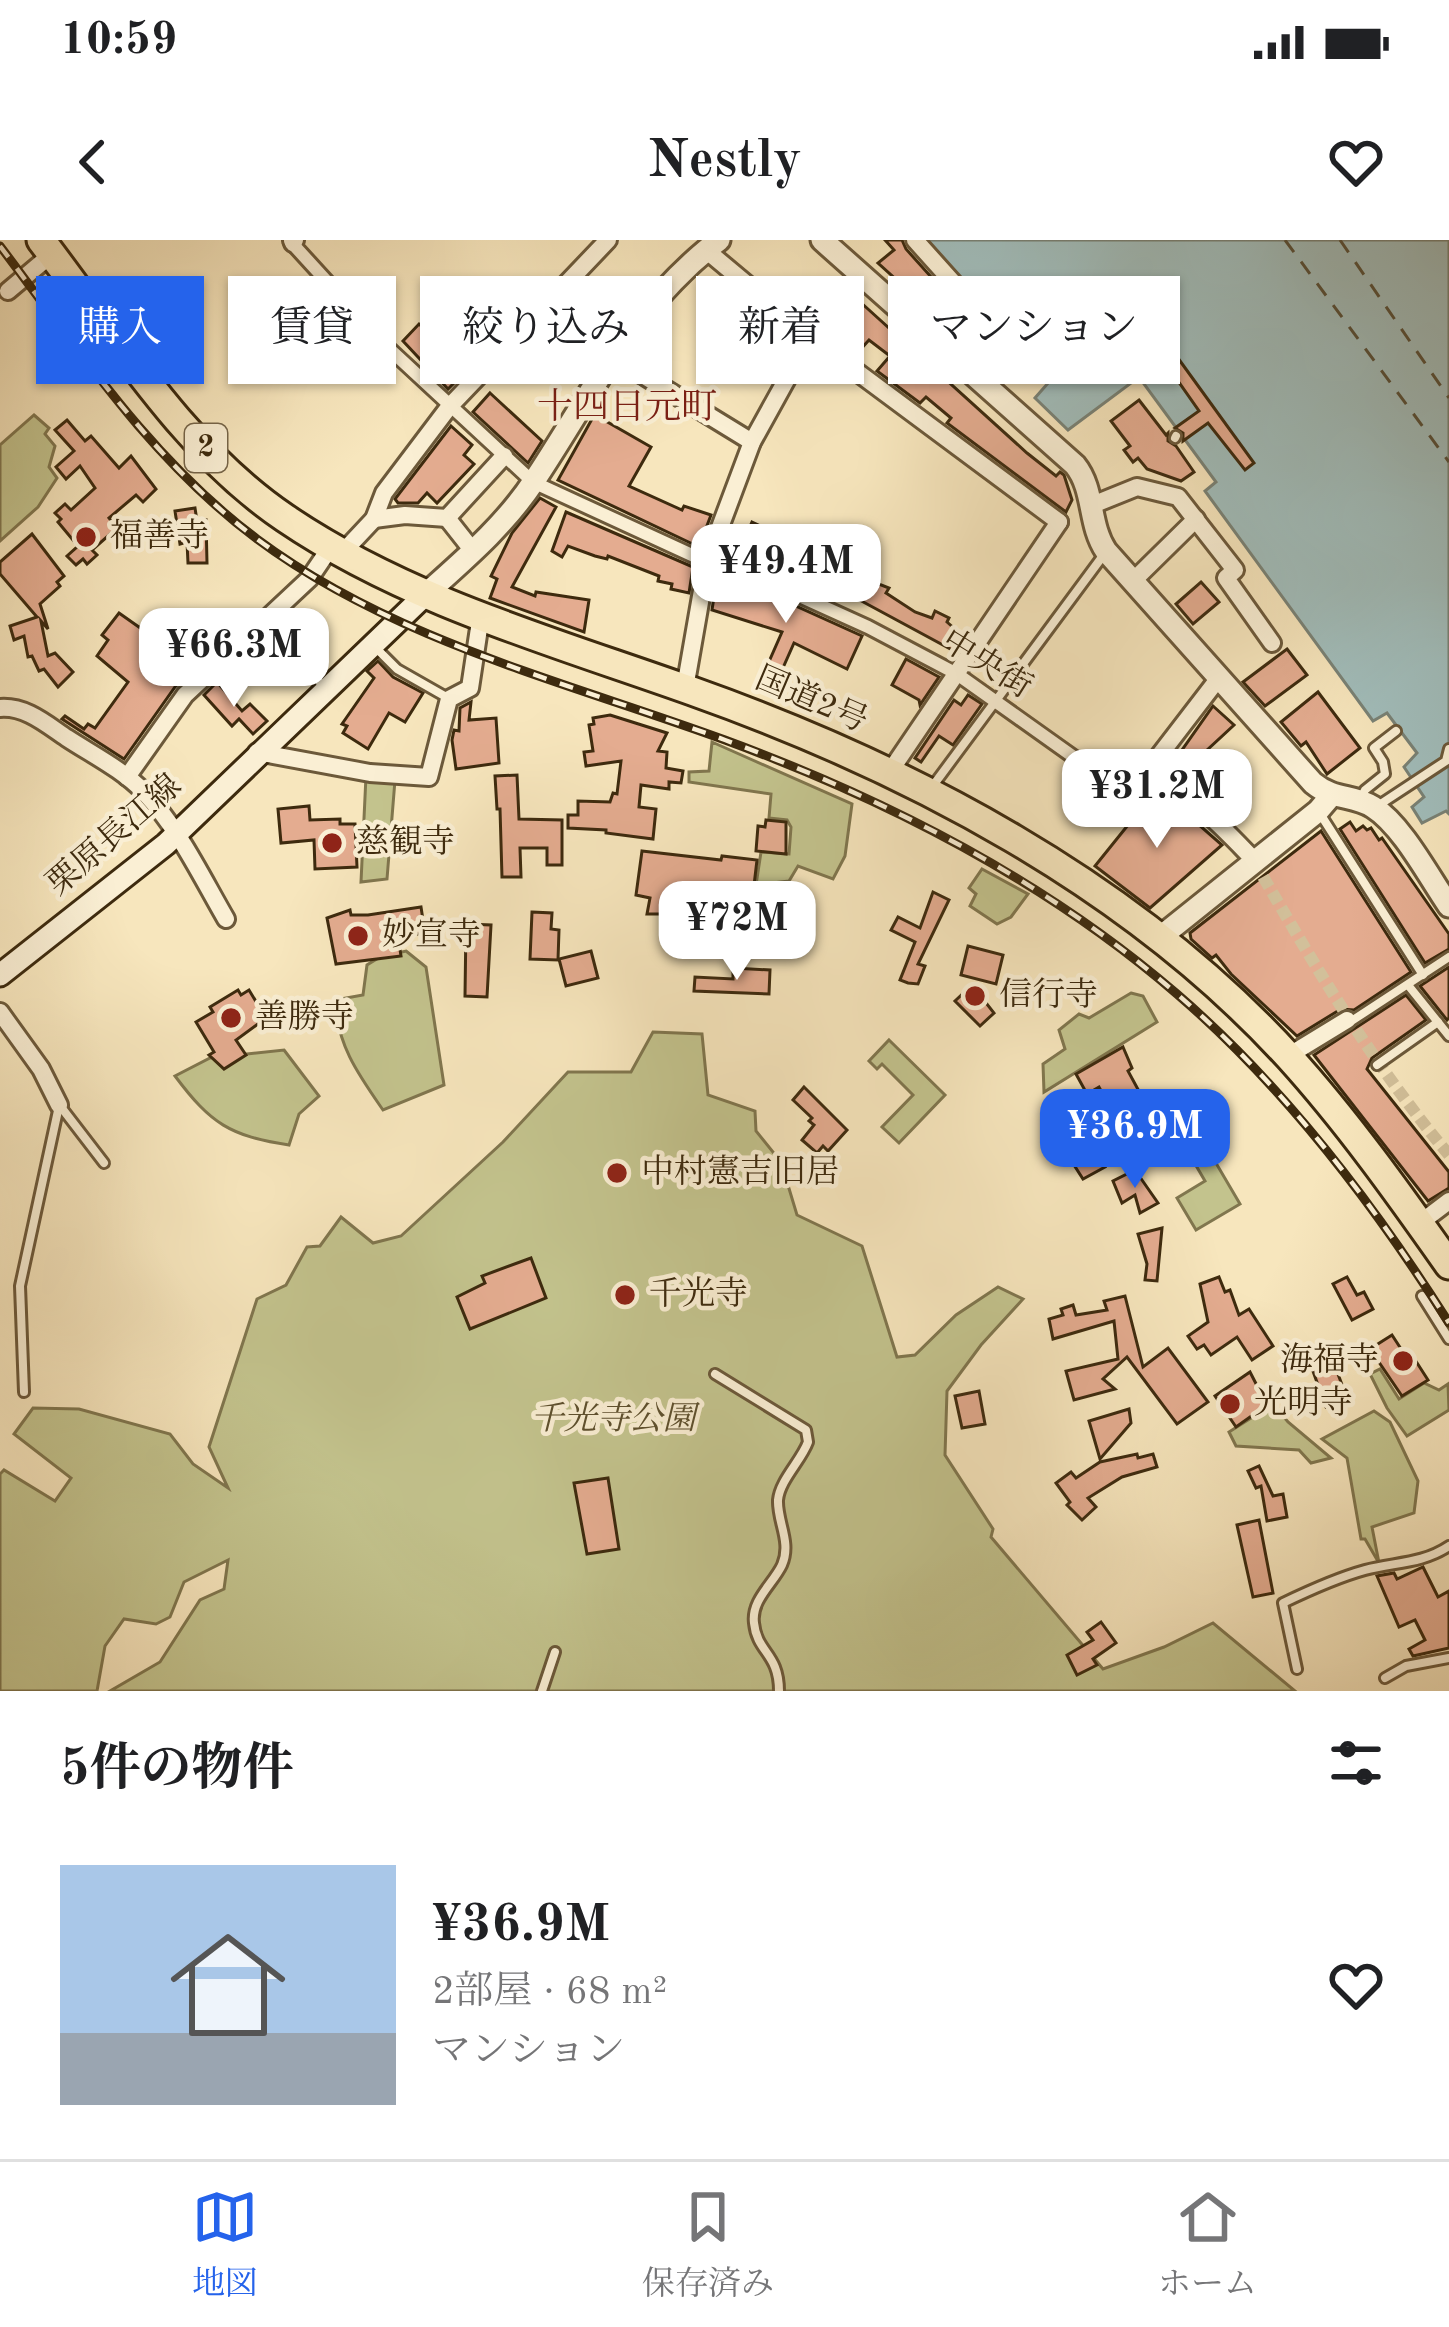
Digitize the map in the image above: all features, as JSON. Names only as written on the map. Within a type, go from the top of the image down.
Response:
[{"type":"highway","name":"国道2号","points":[[50,246],[213,456],[286,519],[425,594],[685,688],[890,773],[1029,850],[1158,939],[1288,1056],[1449,1265]]},
{"type":"street","points":[[127,777],[185,695],[374,519],[384,493],[448,407],[608,240]]},
{"type":"street","points":[[822,240],[859,276]]},
{"type":"street","points":[[915,240],[947,276]]},
{"type":"street","name":"中央街","points":[[292,241],[385,344],[533,482],[707,562],[793,593],[957,674],[1092,770],[1142,778]]},
{"type":"street","points":[[712,245],[745,276]]},
{"type":"street","name":"栗原長江線","points":[[672,281],[712,245]]},
{"type":"street","points":[[4,286],[50,246]]},
{"type":"street","points":[[864,280],[888,301]]},
{"type":"street","points":[[864,378],[1059,522]]},
{"type":"street","name":"栗原長江線","points":[[0,974],[166,844],[257,752],[501,524],[533,482],[592,384]]},
{"type":"street","points":[[657,384],[752,442]]},
{"type":"street","points":[[685,688],[707,562],[752,442],[784,384]]},
{"type":"street","points":[[983,384],[1075,465],[1086,484],[1096,536],[1106,551],[1324,804]]},
{"type":"street","points":[[447,518],[504,456]]},
{"type":"street","points":[[890,773],[1059,522],[1137,487],[1178,497],[1234,570],[1226,578],[1272,644]]},
{"type":"street","points":[[374,519],[447,518],[473,551]]},
{"type":"street","points":[[1132,582],[1196,519]]},
{"type":"street","points":[[257,752],[370,773],[429,778],[449,699],[470,688],[481,615]]},
{"type":"street","points":[[1218,679],[1142,778],[1160,781],[1222,827],[1254,860]]},
{"type":"street","points":[[0,708],[17,708],[37,718],[127,777],[176,832],[226,919]]},
{"type":"street","points":[[1158,939],[1324,804],[1367,805],[1394,828],[1449,905]]},
{"type":"street","points":[[0,1012],[41,1069],[59,1105]]},
{"type":"street","points":[[1288,1056],[1348,1022]]},
{"type":"street","points":[[1420,1223],[1449,1201]]},
{"type":"lane","points":[[927,793],[1106,551]]},
{"type":"lane","points":[[264,619],[326,689]]},
{"type":"lane","points":[[373,644],[398,669],[449,699]]},
{"type":"lane","points":[[1396,731],[1374,748],[1385,774],[1365,790],[1367,805],[1446,761],[1449,749]]},
{"type":"lane","points":[[1324,804],[1423,975]]},
{"type":"lane","points":[[1348,1022],[1449,957]]},
{"type":"lane","points":[[1408,985],[1449,1036]]},
{"type":"lane","points":[[1377,1065],[1438,1022]]},
{"type":"lane","points":[[59,1105],[104,1163]]},
{"type":"lane","points":[[24,1392],[20,1286],[59,1105]]},
{"type":"lane","points":[[1422,1296],[1449,1339]]},
{"type":"lane","points":[[715,1374],[806,1430],[808,1442],[778,1497],[787,1541],[784,1561],[753,1609],[757,1640],[779,1672],[779,1691]]},
{"type":"lane","points":[[1298,1669],[1283,1603],[1329,1581],[1421,1560],[1449,1546]]},
{"type":"lane","points":[[542,1691],[555,1652]]},
{"type":"lane","points":[[1385,1678],[1406,1666],[1449,1658]]},
{"type":"green space","points":[[34,415],[49,428],[45,434],[55,446],[49,467],[57,478],[38,507],[0,541],[0,445]]},
{"type":"green space","points":[[712,742],[852,804],[845,856],[833,879],[798,866],[789,881],[756,885],[761,852],[789,854],[791,827],[787,820],[769,818],[771,794],[689,782],[689,772],[709,771]]},
{"type":"green space","points":[[366,776],[395,780],[387,879],[361,882]]},
{"type":"green space","points":[[982,869],[1028,894],[1011,917],[997,924],[970,906],[976,894],[969,888]]},
{"type":"green space","points":[[406,951],[426,967],[444,1085],[383,1110],[344,1045],[335,1000],[363,995],[367,965]]},
{"type":"green space","points":[[1131,993],[1143,996],[1157,1022],[1044,1092],[1043,1064],[1065,1049],[1059,1030],[1079,1014],[1089,1018]]},
{"type":"green space","name":"千光寺公園","points":[[653,1032],[702,1034],[708,1095],[755,1111],[756,1131],[781,1162],[797,1215],[862,1246],[897,1357],[915,1355],[956,1315],[998,1287],[1023,1299],[947,1391],[945,1455],[993,1529],[991,1537],[1103,1669],[1213,1623],[1295,1691],[110,1691],[160,1662],[200,1600],[224,1589],[228,1560],[184,1582],[170,1617],[156,1624],[124,1619],[105,1646],[97,1691],[0,1691],[0,1474],[4,1470],[55,1501],[71,1478],[14,1434],[33,1408],[79,1409],[170,1434],[193,1464],[228,1488],[209,1447],[257,1299],[286,1285],[307,1247],[320,1246],[341,1217],[373,1243],[401,1236],[503,1142],[568,1072],[631,1072]]},
{"type":"green space","points":[[889,1040],[945,1095],[899,1143],[882,1127],[913,1095],[882,1064],[877,1069],[869,1061]]},
{"type":"green space","points":[[284,1050],[319,1096],[299,1114],[289,1145],[223,1125],[175,1076],[210,1058]]},
{"type":"green space","points":[[1191,1132],[1201,1148],[1206,1146],[1240,1204],[1196,1230],[1177,1198],[1205,1181],[1180,1138]]},
{"type":"green space","points":[[1380,1369],[1399,1399],[1424,1383],[1439,1390],[1448,1384],[1449,1410],[1407,1436],[1370,1374]]},
{"type":"green space","points":[[1273,1404],[1331,1458],[1311,1463],[1299,1450],[1236,1446],[1229,1432]]},
{"type":"green space","points":[[1374,1411],[1390,1422],[1418,1481],[1414,1513],[1372,1527],[1379,1563],[1361,1539],[1347,1458],[1322,1439]]},
{"type":"water","points":[[927,240],[1449,240],[1449,814],[1446,811],[1422,823],[1412,807],[1424,797],[1404,767],[1417,753],[1387,713],[1373,721],[1205,491],[1216,482],[1144,384],[1180,384],[1180,276],[958,276]]},
{"type":"water","points":[[1047,384],[1130,384],[1068,430],[1035,398]]},
{"type":"building","points":[[885,240],[902,240],[930,276],[892,276],[878,263],[894,250]]},
{"type":"building","points":[[864,305],[888,327],[888,354],[869,340],[864,346]]},
{"type":"building","points":[[420,325],[420,359],[403,341]]},
{"type":"building","points":[[888,358],[888,379],[877,371]]},
{"type":"building","points":[[1180,361],[1254,463],[1245,470],[1208,423],[1183,441],[1183,433],[1175,428],[1199,411],[1180,384]]},
{"type":"building","points":[[894,384],[951,384],[1027,453],[1056,476],[1064,475],[1072,500],[1066,512],[947,423],[951,418],[926,397],[920,403]]},
{"type":"building","points":[[490,393],[542,441],[528,463],[473,412]]},
{"type":"building","points":[[1139,400],[1194,472],[1181,481],[1147,469],[1138,458],[1133,462],[1124,450],[1130,446],[1111,421]]},
{"type":"building","points":[[597,410],[607,416],[604,420],[651,447],[629,486],[682,510],[684,506],[711,515],[699,547],[558,480]]},
{"type":"building","points":[[67,420],[85,441],[91,436],[119,468],[131,456],[156,489],[143,502],[136,495],[109,518],[117,528],[92,550],[97,555],[87,564],[83,559],[76,565],[67,556],[78,546],[55,513],[65,504],[71,510],[95,488],[80,466],[66,479],[56,467],[74,451],[55,430]]},
{"type":"building","points":[[451,426],[472,445],[464,455],[474,464],[437,503],[427,493],[418,503],[398,503],[395,499]]},
{"type":"building","points":[[540,498],[556,507],[512,587],[535,596],[536,592],[589,600],[584,632],[490,598],[497,579],[491,576],[512,533]]},
{"type":"building","points":[[195,508],[197,521],[206,520],[207,563],[188,563],[187,542],[180,544],[175,511]]},
{"type":"building","points":[[566,512],[693,567],[689,593],[671,589],[672,584],[658,581],[659,576],[608,556],[568,546],[562,557],[552,551]]},
{"type":"building","points":[[752,522],[765,528],[759,542],[801,561],[817,531],[831,539],[823,554],[840,563],[838,568],[889,588],[886,593],[915,612],[932,618],[935,611],[949,618],[947,622],[965,638],[956,652],[830,584],[827,591],[807,580],[804,587],[723,554],[732,533],[745,538]]},
{"type":"building","points":[[32,534],[64,576],[40,604],[48,629],[41,621],[48,656],[55,653],[73,672],[58,687],[28,657],[24,636],[14,640],[10,626],[37,617],[0,574],[0,562]]},
{"type":"building","points":[[717,577],[862,636],[847,669],[794,643],[778,679],[764,673],[782,632],[712,610]]},
{"type":"building","points":[[1201,582],[1219,602],[1193,624],[1176,604]]},
{"type":"building","points":[[119,613],[191,672],[124,759],[62,719],[65,716],[84,729],[88,724],[95,728],[128,682],[97,656],[108,640],[102,635]]},
{"type":"building","points":[[1287,649],[1307,675],[1265,706],[1243,682]]},
{"type":"building","points":[[906,659],[939,677],[920,705],[892,685]]},
{"type":"building","points":[[378,661],[393,677],[423,693],[405,722],[389,713],[368,749],[343,733],[347,726],[342,724],[374,678],[367,671]]},
{"type":"building","points":[[217,682],[242,711],[250,704],[267,721],[253,734],[239,719],[232,726],[204,695]]},
{"type":"building","points":[[1318,692],[1360,748],[1327,774],[1306,742],[1301,746],[1281,722]]},
{"type":"building","points":[[968,695],[982,704],[953,745],[939,736],[921,762],[915,758],[954,700],[961,705]]},
{"type":"building","points":[[471,702],[469,720],[496,718],[499,763],[456,769],[454,730],[459,731],[460,708]]},
{"type":"building","points":[[1213,706],[1234,725],[1205,752],[1214,760],[1192,786],[1170,767]]},
{"type":"building","points":[[610,715],[667,733],[658,751],[667,752],[666,768],[683,771],[681,783],[669,782],[669,789],[641,785],[639,807],[656,809],[653,839],[568,828],[568,815],[578,815],[578,801],[610,802],[613,793],[617,794],[621,761],[586,766],[584,752],[593,751],[589,725],[594,724],[593,718]]},
{"type":"building","points":[[517,775],[519,819],[562,820],[562,865],[547,865],[547,848],[520,848],[521,877],[502,877],[495,776]]},
{"type":"building","points":[[1153,794],[1181,809],[1222,845],[1150,908],[1095,866]]},
{"type":"building","points":[[309,806],[310,820],[340,819],[340,824],[355,824],[357,867],[315,869],[314,840],[281,843],[278,809]]},
{"type":"building","points":[[766,820],[786,822],[786,854],[756,851],[758,826],[765,827]]},
{"type":"building","points":[[1350,822],[1356,831],[1371,828],[1382,838],[1449,934],[1449,949],[1425,963],[1340,829]]},
{"type":"building","points":[[1321,831],[1411,972],[1354,1010],[1341,1009],[1297,1036],[1216,955],[1212,958],[1191,939],[1190,933]]},
{"type":"building","points":[[642,851],[757,860],[751,911],[721,913],[719,930],[706,928],[708,906],[674,903],[673,914],[647,914],[650,898],[636,895]]},
{"type":"building","points":[[933,892],[949,900],[918,964],[925,966],[918,984],[908,983],[900,980],[915,942],[891,930],[898,917],[920,928]]},
{"type":"building","points":[[786,906],[790,930],[757,935],[754,911]]},
{"type":"building","points":[[421,907],[425,933],[398,937],[401,956],[336,964],[327,918],[350,910],[351,915],[368,915]]},
{"type":"building","points":[[532,912],[552,913],[551,929],[559,930],[558,960],[530,959]]},
{"type":"building","points":[[466,924],[491,925],[487,997],[465,996]]},
{"type":"building","points":[[968,946],[1003,955],[996,984],[961,975]]},
{"type":"building","points":[[591,951],[598,978],[566,986],[559,959]]},
{"type":"building","points":[[1449,967],[1449,1018],[1447,1020],[1420,986]]},
{"type":"building","points":[[733,968],[770,970],[769,994],[694,991],[695,977],[733,979]]},
{"type":"building","points":[[972,985],[994,1013],[980,1026],[955,1001]]},
{"type":"building","points":[[238,990],[241,995],[249,990],[266,1018],[236,1040],[246,1055],[224,1069],[209,1055],[214,1052],[196,1022]]},
{"type":"building","points":[[1406,995],[1426,1020],[1372,1058],[1367,1069],[1449,1172],[1449,1188],[1428,1201],[1314,1055]]},
{"type":"building","points":[[1123,1047],[1132,1068],[1128,1071],[1147,1106],[1119,1123],[1099,1087],[1087,1094],[1076,1074]]},
{"type":"building","points":[[804,1087],[847,1130],[828,1151],[823,1146],[817,1153],[802,1140],[814,1125],[793,1100]]},
{"type":"building","points":[[1080,1129],[1105,1167],[1083,1179],[1058,1140]]},
{"type":"building","points":[[1135,1170],[1158,1203],[1140,1213],[1135,1195],[1122,1203],[1113,1181]]},
{"type":"building","points":[[1162,1228],[1157,1281],[1145,1280],[1147,1264],[1138,1234]]},
{"type":"building","points":[[531,1258],[546,1298],[470,1329],[457,1297],[485,1283],[482,1276]]},
{"type":"building","points":[[1219,1277],[1225,1292],[1230,1290],[1239,1315],[1249,1309],[1273,1346],[1252,1360],[1237,1337],[1211,1355],[1204,1345],[1197,1349],[1188,1336],[1208,1322],[1200,1284]]},
{"type":"building","points":[[1347,1277],[1357,1295],[1364,1292],[1373,1309],[1352,1320],[1333,1284]]},
{"type":"building","points":[[1125,1296],[1143,1367],[1168,1348],[1208,1402],[1177,1424],[1127,1357],[1103,1379],[1115,1389],[1074,1400],[1066,1371],[1118,1359],[1114,1321],[1053,1339],[1049,1319],[1073,1305],[1076,1315],[1107,1310],[1104,1301]]},
{"type":"building","points":[[1392,1335],[1428,1380],[1402,1396],[1370,1349]]},
{"type":"building","points":[[1330,1353],[1347,1398],[1326,1407],[1310,1363]]},
{"type":"building","points":[[1250,1372],[1267,1405],[1236,1427],[1215,1396]]},
{"type":"building","points":[[979,1391],[985,1424],[962,1428],[955,1396]]},
{"type":"building","points":[[1129,1409],[1131,1423],[1100,1459],[1089,1421]]},
{"type":"building","points":[[1137,1454],[1138,1458],[1153,1454],[1157,1467],[1122,1477],[1088,1498],[1096,1507],[1082,1520],[1067,1505],[1070,1502],[1056,1483],[1071,1472],[1076,1478],[1100,1462]]},
{"type":"building","points":[[1259,1466],[1273,1496],[1283,1494],[1287,1517],[1267,1521],[1261,1486],[1256,1488],[1248,1471]]},
{"type":"building","points":[[608,1478],[619,1549],[587,1554],[574,1483]]},
{"type":"building","points":[[1259,1520],[1273,1593],[1253,1597],[1237,1525]]},
{"type":"building","points":[[1423,1567],[1438,1597],[1449,1591],[1449,1648],[1413,1656],[1409,1649],[1425,1640],[1415,1620],[1399,1627],[1377,1576],[1394,1573],[1397,1579]]},
{"type":"building","points":[[1101,1622],[1116,1643],[1093,1659],[1097,1665],[1077,1675],[1067,1655],[1093,1640],[1087,1632]]},
{"type":"ferry route","points":[[1285,240],[1449,462]]},
{"type":"ferry route","points":[[1340,240],[1449,398]]},
{"type":"tunnel","points":[[1254,861],[1368,1048],[1449,1155]]},
{"type":"railway","points":[[0,246],[150,439],[219,508],[310,575],[483,656],[725,740],[846,789],[1019,879],[1126,953],[1217,1030],[1291,1108],[1390,1234],[1449,1323]]},
{"type":"place","name":"福善寺","points":[[86,537]]},
{"type":"place","name":"慈観寺","points":[[332,843]]},
{"type":"place","name":"妙宣寺","points":[[358,936]]},
{"type":"place","name":"信行寺","points":[[975,996]]},
{"type":"place","name":"善勝寺","points":[[231,1018]]},
{"type":"place","name":"中村憲吉旧居","points":[[617,1173]]},
{"type":"place","name":"千光寺","points":[[625,1295]]},
{"type":"place","name":"海福寺","points":[[1403,1361]]},
{"type":"place","name":"光明寺","points":[[1230,1404]]},
{"type":"district","name":"十四日元町","points":[[627,409]]}]
